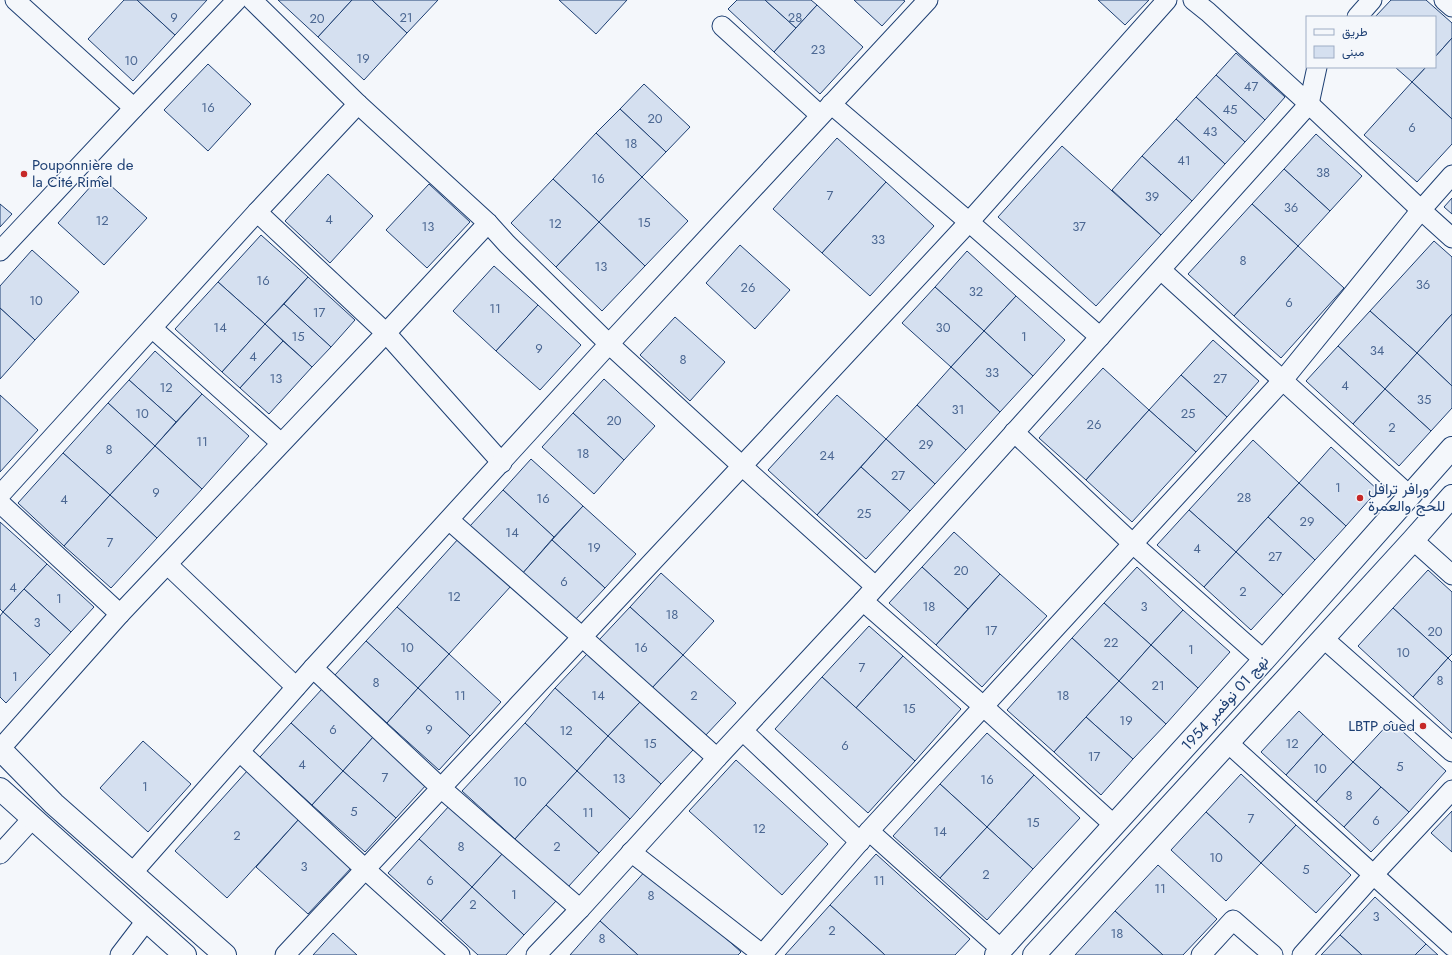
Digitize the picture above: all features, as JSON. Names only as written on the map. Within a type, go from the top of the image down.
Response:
[{"type":"main road","name":"نهج 01 نوفمبر 1954","points":[[999,952],[1264,660],[1452,448]]},
{"type":"main road","name":"نهج 01 نوفمبر 1954","points":[[1037,954],[1227,742],[1452,496]]},
{"type":"main road","points":[[0,749],[54,804],[133,872],[225,955]]},
{"type":"main road","points":[[0,789],[185,955]]},
{"type":"street","points":[[15,0],[134,108]]},
{"type":"street","points":[[0,251],[237,0]]},
{"type":"street","points":[[252,0],[358,104],[488,223],[506,244],[609,344],[876,586]]},
{"type":"street","points":[[133,872],[313,668],[502,463],[609,344],[928,0]]},
{"type":"street","points":[[285,955],[366,870],[969,222],[1167,0]]},
{"type":"street","points":[[1193,0],[1309,104],[1452,238]]},
{"type":"street","points":[[1358,16],[1372,0]]},
{"type":"street","points":[[1444,0],[1452,7]]},
{"type":"street","points":[[722,26],[969,222],[1100,338]]},
{"type":"street","points":[[536,955],[863,601],[1309,104],[1317,68]]},
{"type":"street","points":[[0,495],[257,212],[358,104]]},
{"type":"street","points":[[631,852],[762,955],[865,837],[1284,380],[1421,210],[1452,175]]},
{"type":"street","points":[[257,212],[386,333],[502,463]]},
{"type":"street","points":[[0,749],[120,614],[168,565],[488,223]]},
{"type":"street","points":[[1161,270],[1284,380],[1410,496]]},
{"type":"street","points":[[152,328],[281,443]]},
{"type":"street","points":[[1014,432],[1133,544],[1264,660]]},
{"type":"street","points":[[0,503],[120,614]]},
{"type":"street","points":[[449,520],[717,758]]},
{"type":"street","points":[[1413,540],[1452,575]]},
{"type":"street","points":[[168,565],[296,687]]},
{"type":"street","points":[[863,601],[984,707],[1114,825]]},
{"type":"street","points":[[1323,638],[1452,752]]},
{"type":"street","points":[[313,668],[441,788],[580,909]]},
{"type":"street","points":[[742,731],[999,952]]},
{"type":"street","points":[[1227,742],[1452,946]]},
{"type":"street","points":[[240,752],[366,870],[460,955]]},
{"type":"street","points":[[1302,955],[1374,874],[1452,790]]},
{"type":"street","points":[[0,854],[32,819]]},
{"type":"street","points":[[1201,955],[1233,920],[1273,955]]},
{"type":"street","points":[[120,955],[146,921]]},
{"type":"building","points":[[124,0],[137,0],[175,35],[133,81],[88,39]]},
{"type":"building","points":[[137,0],[207,0],[175,35]]},
{"type":"building","points":[[278,0],[352,0],[318,37]]},
{"type":"building","points":[[352,0],[372,0],[407,33],[364,80],[318,37]]},
{"type":"building","points":[[372,0],[438,0],[407,33]]},
{"type":"building","points":[[559,0],[627,0],[596,34]]},
{"type":"building","points":[[737,0],[765,0],[796,28],[774,52],[728,9]]},
{"type":"building","points":[[765,0],[811,0],[817,5],[796,28]]},
{"type":"building","points":[[854,0],[903,0],[905,1],[882,26]]},
{"type":"building","points":[[1098,0],[1149,0],[1125,25]]},
{"type":"building","points":[[1391,0],[1426,0],[1452,23],[1452,38],[1436,56],[1436,16],[1376,16]]},
{"type":"building","points":[[817,5],[863,47],[820,94],[774,52]]},
{"type":"building","points":[[1452,38],[1452,119],[1412,82],[1425,68],[1436,68],[1436,56]]},
{"type":"building","points":[[1236,53],[1285,97],[1265,120],[1216,75]]},
{"type":"building","points":[[208,64],[251,104],[208,151],[164,110]]},
{"type":"building","points":[[1396,68],[1425,68],[1412,82]]},
{"type":"building","points":[[1216,75],[1265,120],[1245,142],[1196,97]]},
{"type":"building","points":[[1412,82],[1452,119],[1452,144],[1417,182],[1364,135]]},
{"type":"building","points":[[644,84],[690,127],[666,152],[620,109]]},
{"type":"building","points":[[1196,97],[1245,142],[1225,164],[1176,119]]},
{"type":"building","points":[[620,109],[666,152],[642,177],[596,133]]},
{"type":"building","points":[[1176,119],[1225,164],[1192,201],[1142,156]]},
{"type":"building","points":[[596,133],[642,177],[599,222],[553,179]]},
{"type":"building","points":[[1316,134],[1362,176],[1330,211],[1284,169]]},
{"type":"building","points":[[837,138],[886,182],[822,253],[773,209]]},
{"type":"building","points":[[1062,146],[1161,235],[1096,306],[998,217]]},
{"type":"building","points":[[1142,156],[1192,201],[1161,235],[1112,190]]},
{"type":"building","points":[[1284,169],[1330,211],[1298,246],[1252,204]]},
{"type":"building","points":[[328,174],[373,216],[330,263],[285,221]]},
{"type":"building","points":[[100,176],[147,218],[104,265],[58,223]]},
{"type":"building","points":[[642,177],[688,221],[645,266],[599,222]]},
{"type":"building","points":[[553,179],[599,222],[556,267],[511,223]]},
{"type":"building","points":[[886,182],[934,226],[870,296],[822,253]]},
{"type":"building","points":[[429,184],[470,222],[427,268],[386,230]]},
{"type":"building","points":[[1452,198],[1452,214],[1444,207]]},
{"type":"building","points":[[0,204],[12,214],[0,227]]},
{"type":"building","points":[[1252,204],[1298,246],[1234,316],[1188,274]]},
{"type":"building","points":[[599,222],[645,266],[602,311],[556,267]]},
{"type":"building","points":[[261,235],[308,277],[265,324],[218,282]]},
{"type":"building","points":[[1434,241],[1452,257],[1452,314],[1417,353],[1370,311]]},
{"type":"building","points":[[740,245],[790,290],[755,329],[706,283]]},
{"type":"building","points":[[1298,246],[1344,288],[1281,358],[1234,316]]},
{"type":"building","points":[[32,250],[79,292],[35,340],[0,308],[0,286]]},
{"type":"building","points":[[967,251],[1016,296],[984,331],[935,287]]},
{"type":"building","points":[[494,266],[538,305],[496,351],[453,311]]},
{"type":"building","points":[[308,277],[355,320],[331,347],[284,304]]},
{"type":"building","points":[[218,282],[265,324],[222,372],[175,329]]},
{"type":"building","points":[[935,287],[984,331],[951,367],[902,323]]},
{"type":"building","points":[[1016,296],[1065,340],[1033,376],[984,331]]},
{"type":"building","points":[[284,304],[331,347],[312,367],[265,324]]},
{"type":"building","points":[[538,305],[581,345],[540,390],[496,351]]},
{"type":"building","points":[[0,308],[35,340],[0,379]]},
{"type":"building","points":[[1370,311],[1417,353],[1385,389],[1338,346]]},
{"type":"building","points":[[1452,314],[1452,386],[1417,353]]},
{"type":"building","points":[[675,317],[725,362],[690,401],[640,355]]},
{"type":"building","points":[[265,324],[283,341],[240,388],[222,372]]},
{"type":"building","points":[[984,331],[1033,376],[1000,412],[951,367]]},
{"type":"building","points":[[1213,340],[1259,381],[1227,417],[1181,375]]},
{"type":"building","points":[[283,341],[312,367],[269,414],[240,388]]},
{"type":"building","points":[[1338,346],[1385,389],[1353,424],[1306,381]]},
{"type":"building","points":[[155,351],[202,394],[176,422],[129,380]]},
{"type":"building","points":[[1417,353],[1452,386],[1452,408],[1431,431],[1385,389]]},
{"type":"building","points":[[951,367],[1000,412],[966,450],[917,405]]},
{"type":"building","points":[[1103,368],[1149,410],[1086,480],[1039,438]]},
{"type":"building","points":[[1181,375],[1227,417],[1196,452],[1149,410]]},
{"type":"building","points":[[604,379],[655,426],[624,460],[573,413]]},
{"type":"building","points":[[129,380],[176,422],[155,446],[108,403]]},
{"type":"building","points":[[1385,389],[1431,431],[1399,466],[1353,424]]},
{"type":"building","points":[[202,394],[249,436],[202,489],[155,446]]},
{"type":"building","points":[[0,395],[38,430],[0,472]]},
{"type":"building","points":[[837,395],[886,439],[817,515],[768,470]]},
{"type":"building","points":[[108,403],[155,446],[110,495],[63,453]]},
{"type":"building","points":[[917,405],[966,450],[935,484],[886,439]]},
{"type":"building","points":[[1149,410],[1196,452],[1132,522],[1086,480]]},
{"type":"building","points":[[573,413],[624,460],[594,494],[542,447]]},
{"type":"building","points":[[886,439],[935,484],[910,511],[861,467]]},
{"type":"building","points":[[1253,440],[1299,483],[1236,552],[1189,510]]},
{"type":"building","points":[[155,446],[202,489],[157,538],[110,495]]},
{"type":"building","points":[[1331,447],[1378,490],[1346,526],[1299,483]]},
{"type":"building","points":[[63,453],[110,495],[64,546],[18,503]]},
{"type":"building","points":[[531,459],[583,506],[554,537],[503,490]]},
{"type":"building","points":[[861,467],[910,511],[866,559],[817,515]]},
{"type":"building","points":[[1299,483],[1346,526],[1315,560],[1268,517]]},
{"type":"building","points":[[503,490],[554,537],[522,574],[470,526]]},
{"type":"building","points":[[110,495],[157,538],[111,588],[64,546]]},
{"type":"building","points":[[583,506],[636,554],[605,588],[552,540]]},
{"type":"building","points":[[1189,510],[1236,552],[1204,587],[1157,545]]},
{"type":"building","points":[[1268,517],[1315,560],[1283,595],[1236,552]]},
{"type":"building","points":[[0,522],[47,564],[3,612],[0,609]]},
{"type":"building","points":[[954,532],[1000,574],[968,609],[922,567]]},
{"type":"building","points":[[459,538],[511,586],[449,654],[397,607]]},
{"type":"building","points":[[552,540],[605,588],[574,621],[522,574]]},
{"type":"building","points":[[1236,552],[1283,595],[1251,630],[1204,587]]},
{"type":"building","points":[[47,564],[94,607],[71,632],[24,589]]},
{"type":"building","points":[[922,567],[968,609],[936,645],[889,603]]},
{"type":"building","points":[[1137,567],[1183,610],[1151,645],[1104,603]]},
{"type":"building","points":[[1428,570],[1452,592],[1452,654],[1448,658],[1393,608]]},
{"type":"building","points":[[661,573],[714,621],[683,655],[630,607]]},
{"type":"building","points":[[1000,574],[1047,616],[982,687],[936,645]]},
{"type":"building","points":[[24,589],[71,632],[50,655],[3,612]]},
{"type":"building","points":[[1104,603],[1151,645],[1119,681],[1072,638]]},
{"type":"building","points":[[397,607],[449,654],[418,688],[366,641]]},
{"type":"building","points":[[630,607],[683,655],[652,688],[599,640]]},
{"type":"building","points":[[1393,608],[1448,658],[1413,697],[1358,646]]},
{"type":"building","points":[[1183,610],[1230,652],[1198,688],[1151,645]]},
{"type":"building","points":[[3,612],[50,655],[6,703],[0,697],[0,616]]},
{"type":"building","points":[[869,626],[903,656],[856,708],[822,677]]},
{"type":"building","points":[[1072,638],[1119,681],[1054,752],[1007,710]]},
{"type":"building","points":[[366,641],[418,688],[387,723],[335,675]]},
{"type":"building","points":[[1151,645],[1198,688],[1166,724],[1119,681]]},
{"type":"building","points":[[449,654],[501,702],[470,736],[418,688]]},
{"type":"building","points":[[587,654],[640,702],[608,736],[555,688]]},
{"type":"building","points":[[683,655],[736,703],[705,736],[652,688]]},
{"type":"building","points":[[903,656],[961,709],[915,761],[856,708]]},
{"type":"building","points":[[1448,658],[1452,662],[1452,733],[1413,697]]},
{"type":"building","points":[[822,677],[915,761],[868,813],[775,729]]},
{"type":"building","points":[[1119,681],[1166,724],[1133,759],[1086,717]]},
{"type":"building","points":[[418,688],[470,736],[439,770],[387,723]]},
{"type":"building","points":[[555,688],[608,736],[577,771],[525,723]]},
{"type":"building","points":[[322,689],[374,736],[343,771],[291,723]]},
{"type":"building","points":[[640,702],[693,750],[661,784],[608,736]]},
{"type":"building","points":[[1299,711],[1323,734],[1286,775],[1261,752]]},
{"type":"building","points":[[1086,717],[1133,759],[1101,795],[1054,752]]},
{"type":"building","points":[[1391,721],[1446,771],[1409,812],[1353,762]]},
{"type":"building","points":[[291,723],[343,771],[312,805],[260,757]]},
{"type":"building","points":[[525,723],[577,771],[515,839],[462,791]]},
{"type":"building","points":[[987,733],[1034,775],[987,827],[940,784]]},
{"type":"building","points":[[1323,734],[1353,762],[1316,802],[1286,775]]},
{"type":"building","points":[[374,736],[427,784],[396,818],[343,771]]},
{"type":"building","points":[[608,736],[661,784],[630,819],[577,771]]},
{"type":"building","points":[[143,741],[191,784],[148,832],[100,788]]},
{"type":"building","points":[[736,760],[828,844],[782,895],[689,811]]},
{"type":"building","points":[[1353,762],[1381,787],[1344,827],[1316,802]]},
{"type":"building","points":[[248,770],[300,818],[227,898],[175,851]]},
{"type":"building","points":[[343,771],[396,818],[365,852],[312,805]]},
{"type":"building","points":[[577,771],[630,819],[599,853],[546,805]]},
{"type":"building","points":[[1241,774],[1296,825],[1261,863],[1206,812]]},
{"type":"building","points":[[1034,775],[1080,818],[1033,869],[987,827]]},
{"type":"building","points":[[940,784],[987,827],[940,878],[893,836]]},
{"type":"building","points":[[1381,787],[1409,812],[1371,852],[1344,827]]},
{"type":"building","points":[[450,805],[503,853],[472,887],[419,839]]},
{"type":"building","points":[[546,805],[599,853],[568,887],[515,839]]},
{"type":"building","points":[[1452,811],[1452,852],[1431,833]]},
{"type":"building","points":[[1206,812],[1261,863],[1226,901],[1171,850]]},
{"type":"building","points":[[300,818],[353,866],[308,914],[256,867]]},
{"type":"building","points":[[1296,825],[1351,875],[1316,913],[1261,863]]},
{"type":"building","points":[[987,827],[1033,869],[987,920],[940,878]]},
{"type":"building","points":[[419,839],[472,887],[441,921],[388,873]]},
{"type":"building","points":[[503,853],[556,901],[524,935],[472,887]]},
{"type":"building","points":[[876,854],[970,939],[955,955],[885,955],[830,905]]},
{"type":"building","points":[[1158,865],[1217,919],[1183,955],[1163,955],[1115,911]]},
{"type":"building","points":[[648,868],[741,952],[738,955],[638,955],[600,921]]},
{"type":"building","points":[[472,887],[524,935],[506,955],[478,955],[441,921]]},
{"type":"building","points":[[1375,897],[1426,944],[1415,955],[1362,955],[1340,935]]},
{"type":"building","points":[[830,905],[885,955],[785,955]]},
{"type":"building","points":[[1115,911],[1163,955],[1075,955]]},
{"type":"building","points":[[600,921],[638,955],[570,955]]},
{"type":"building","points":[[333,933],[357,955],[313,955]]},
{"type":"building","points":[[1340,935],[1362,955],[1321,955]]},
{"type":"building","points":[[1426,944],[1438,955],[1415,955]]},
{"type":"place","name":"Pouponnière de la Cité Rimel","points":[[24,174]]},
{"type":"place","name":"ورافر ترافل للحج والعمرة","points":[[1360,498]]},
{"type":"place","name":"LBTP oued","points":[[1423,726]]}]
